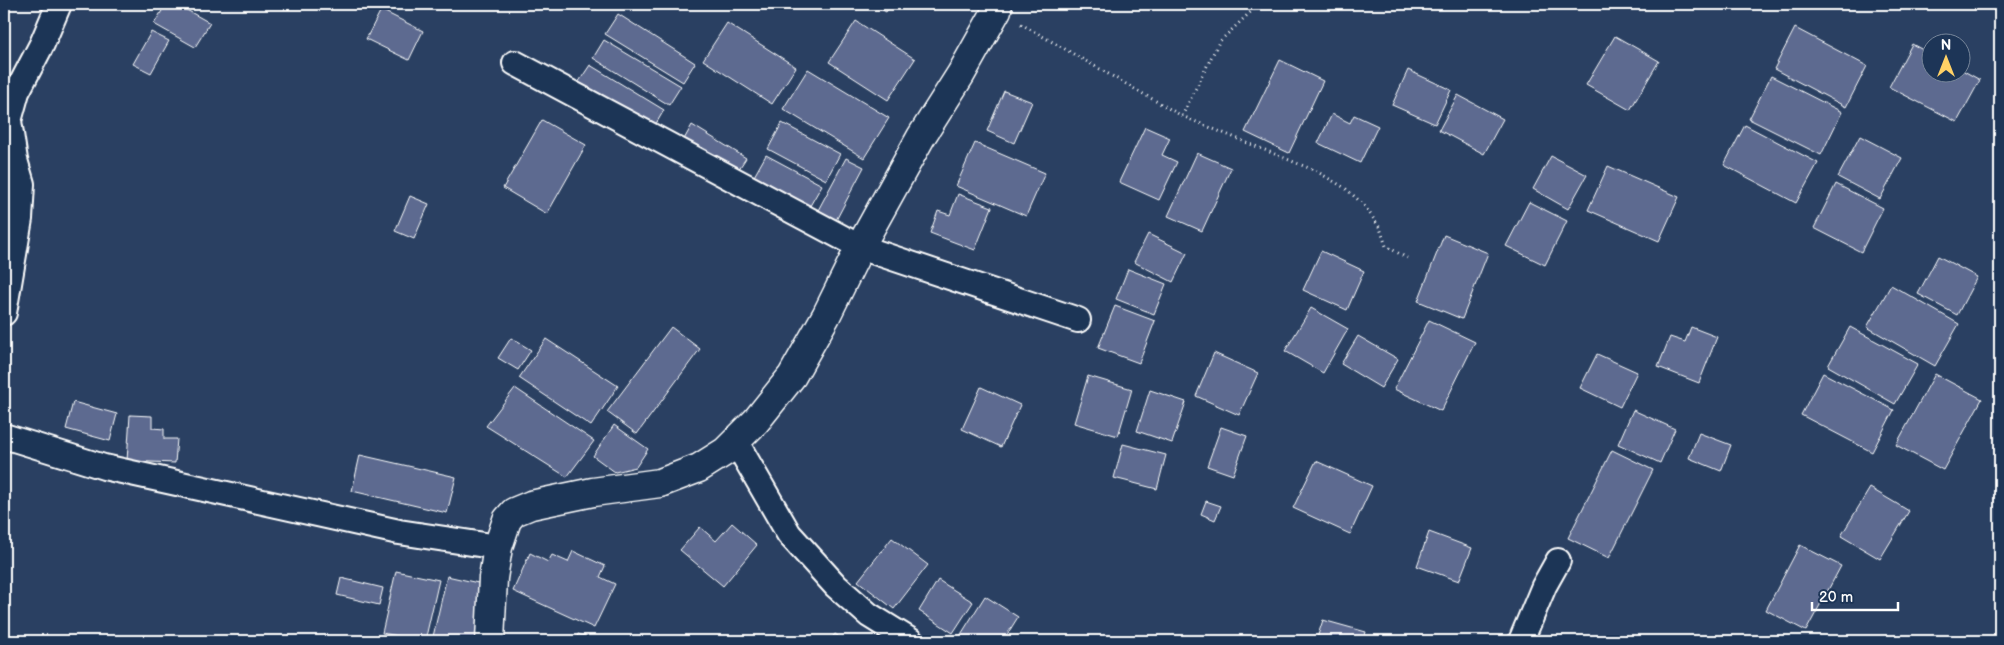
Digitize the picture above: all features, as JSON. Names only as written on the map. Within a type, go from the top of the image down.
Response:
[{"type":"street","points":[[4,313],[20,219],[22,184],[15,160],[9,121],[18,92],[59,4]]},
{"type":"street","points":[[490,641],[493,578],[498,547],[507,520],[519,509],[593,492],[660,483],[699,468],[726,451],[756,421],[792,376],[826,316],[860,247],[920,137],[961,74],[998,7]]},
{"type":"street","points":[[514,63],[860,247],[1078,320]]},
{"type":"street","points":[[4,436],[124,471],[399,532],[498,547]]},
{"type":"street","points":[[736,442],[789,534],[802,549],[836,586],[869,615],[911,641]]},
{"type":"street","points":[[1521,641],[1544,586],[1558,561]]},
{"type":"path","points":[[1182,116],[1219,42],[1259,4]]},
{"type":"path","points":[[998,7],[1182,116],[1316,171],[1345,188],[1363,204],[1380,228],[1386,246],[1407,258]]},
{"type":"building","points":[[166,4],[176,4],[210,23],[195,47],[154,24]]},
{"type":"building","points":[[872,4],[891,4],[886,12]]},
{"type":"building","points":[[381,10],[423,31],[409,60],[366,39]]},
{"type":"building","points":[[618,14],[695,63],[683,82],[605,34]]},
{"type":"building","points":[[856,21],[915,59],[888,100],[829,62]]},
{"type":"building","points":[[727,23],[796,67],[772,104],[703,60]]},
{"type":"building","points":[[1795,28],[1867,66],[1846,107],[1774,69]]},
{"type":"building","points":[[151,32],[169,41],[151,73],[133,64]]},
{"type":"building","points":[[1615,36],[1659,61],[1630,110],[1586,85]]},
{"type":"building","points":[[604,40],[681,86],[669,105],[593,58]]},
{"type":"building","points":[[1912,44],[1922,50],[1922,82],[1972,82],[1972,76],[1980,80],[1957,122],[1889,87]]},
{"type":"building","points":[[1280,60],[1323,81],[1289,153],[1245,132]]},
{"type":"building","points":[[590,65],[664,110],[653,129],[578,83]]},
{"type":"building","points":[[808,69],[889,118],[864,158],[783,109]]},
{"type":"building","points":[[1408,70],[1451,90],[1435,124],[1392,105]]},
{"type":"building","points":[[1771,76],[1842,112],[1821,155],[1749,119]]},
{"type":"building","points":[[1004,91],[1032,102],[1014,143],[987,131]]},
{"type":"building","points":[[1458,95],[1503,119],[1484,154],[1439,130]]},
{"type":"building","points":[[1332,114],[1350,123],[1354,115],[1378,126],[1360,163],[1318,143]]},
{"type":"building","points":[[542,120],[586,145],[547,214],[503,188]]},
{"type":"building","points":[[782,123],[840,154],[826,180],[768,149]]},
{"type":"building","points":[[692,125],[746,158],[735,175],[682,143]]},
{"type":"building","points":[[1745,125],[1818,163],[1796,203],[1724,165]]},
{"type":"building","points":[[1145,127],[1170,138],[1162,155],[1177,162],[1159,200],[1119,182]]},
{"type":"building","points":[[1860,136],[1902,158],[1880,199],[1838,177]]},
{"type":"building","points":[[975,143],[1045,173],[1026,216],[956,186]]},
{"type":"building","points":[[1197,153],[1231,168],[1202,231],[1168,216]]},
{"type":"building","points":[[766,155],[822,185],[807,211],[752,180]]},
{"type":"building","points":[[1551,156],[1587,175],[1568,209],[1533,189]]},
{"type":"building","points":[[846,158],[864,167],[834,224],[816,214]]},
{"type":"building","points":[[1608,166],[1679,197],[1659,241],[1588,210]]},
{"type":"building","points":[[1836,184],[1883,208],[1861,252],[1814,228]]},
{"type":"building","points":[[958,194],[992,207],[975,250],[930,233],[938,211],[950,215]]},
{"type":"building","points":[[410,196],[429,204],[414,239],[395,231]]},
{"type":"building","points":[[1529,202],[1567,221],[1545,265],[1506,246]]},
{"type":"building","points":[[1148,234],[1187,253],[1173,282],[1134,262]]},
{"type":"building","points":[[1444,235],[1488,253],[1462,319],[1418,301]]},
{"type":"building","points":[[1321,251],[1364,271],[1347,310],[1303,290]]},
{"type":"building","points":[[1938,256],[1977,277],[1957,315],[1918,294]]},
{"type":"building","points":[[1128,269],[1166,284],[1154,314],[1116,299]]},
{"type":"building","points":[[1891,285],[1959,324],[1935,366],[1867,327]]},
{"type":"building","points":[[1115,306],[1155,321],[1139,363],[1098,348]]},
{"type":"building","points":[[1311,308],[1348,329],[1323,373],[1285,351]]},
{"type":"building","points":[[1429,320],[1475,342],[1441,411],[1394,389]]},
{"type":"building","points":[[671,327],[700,349],[637,434],[607,412]]},
{"type":"building","points":[[1691,327],[1717,337],[1699,383],[1658,367],[1670,337],[1685,342]]},
{"type":"building","points":[[1850,327],[1918,364],[1895,404],[1828,366]]},
{"type":"building","points":[[1358,336],[1398,359],[1381,388],[1341,364]]},
{"type":"building","points":[[511,338],[531,350],[518,370],[498,358]]},
{"type":"building","points":[[546,339],[618,386],[591,426],[519,378]]},
{"type":"building","points":[[1214,353],[1258,373],[1239,415],[1196,396]]},
{"type":"building","points":[[1597,354],[1637,372],[1620,407],[1580,388]]},
{"type":"building","points":[[1823,373],[1894,410],[1872,452],[1801,415]]},
{"type":"building","points":[[1935,374],[1982,399],[1943,470],[1896,445]]},
{"type":"building","points":[[1088,376],[1132,389],[1118,436],[1074,423]]},
{"type":"building","points":[[981,387],[1020,405],[1001,447],[962,429]]},
{"type":"building","points":[[515,388],[594,441],[567,477],[486,426]]},
{"type":"building","points":[[1150,390],[1186,402],[1172,443],[1137,431]]},
{"type":"building","points":[[73,402],[117,414],[110,441],[66,429]]},
{"type":"building","points":[[1633,410],[1675,429],[1660,463],[1618,444]]},
{"type":"building","points":[[130,415],[152,416],[152,428],[164,429],[164,439],[177,439],[175,463],[127,461]]},
{"type":"building","points":[[614,425],[648,449],[636,467],[615,472],[593,456]]},
{"type":"building","points":[[1221,427],[1247,436],[1233,475],[1207,466]]},
{"type":"building","points":[[1699,433],[1731,445],[1721,471],[1689,458]]},
{"type":"building","points":[[1123,444],[1166,455],[1157,489],[1114,478]]},
{"type":"building","points":[[1612,450],[1653,470],[1609,558],[1568,538]]},
{"type":"building","points":[[360,455],[456,477],[447,513],[352,491]]},
{"type":"building","points":[[1316,461],[1372,486],[1350,534],[1293,508]]},
{"type":"building","points":[[1870,488],[1909,511],[1880,559],[1841,536]]},
{"type":"building","points":[[1206,501],[1221,506],[1215,520],[1201,514]]},
{"type":"building","points":[[732,523],[757,545],[723,586],[680,550],[700,527],[716,541]]},
{"type":"building","points":[[1429,532],[1472,548],[1459,581],[1417,566]]},
{"type":"building","points":[[892,538],[928,565],[894,609],[858,581]]},
{"type":"building","points":[[1800,545],[1841,566],[1806,631],[1766,610]]},
{"type":"building","points":[[573,551],[605,566],[600,577],[615,584],[594,628],[513,591],[530,553],[548,562],[552,555],[568,562]]},
{"type":"building","points":[[396,571],[439,580],[425,641],[382,633]]},
{"type":"building","points":[[447,576],[487,585],[474,641],[432,641]]},
{"type":"building","points":[[341,578],[383,588],[379,605],[337,595]]},
{"type":"building","points":[[938,580],[973,602],[953,633],[919,611]]},
{"type":"building","points":[[985,596],[1018,617],[1003,641],[968,641],[960,636]]},
{"type":"building","points":[[1323,620],[1366,632],[1363,641],[1316,641]]},
{"type":"building","points":[[578,634],[599,641],[575,641]]},
{"type":"building","points":[[835,634],[845,641],[829,641]]}]
